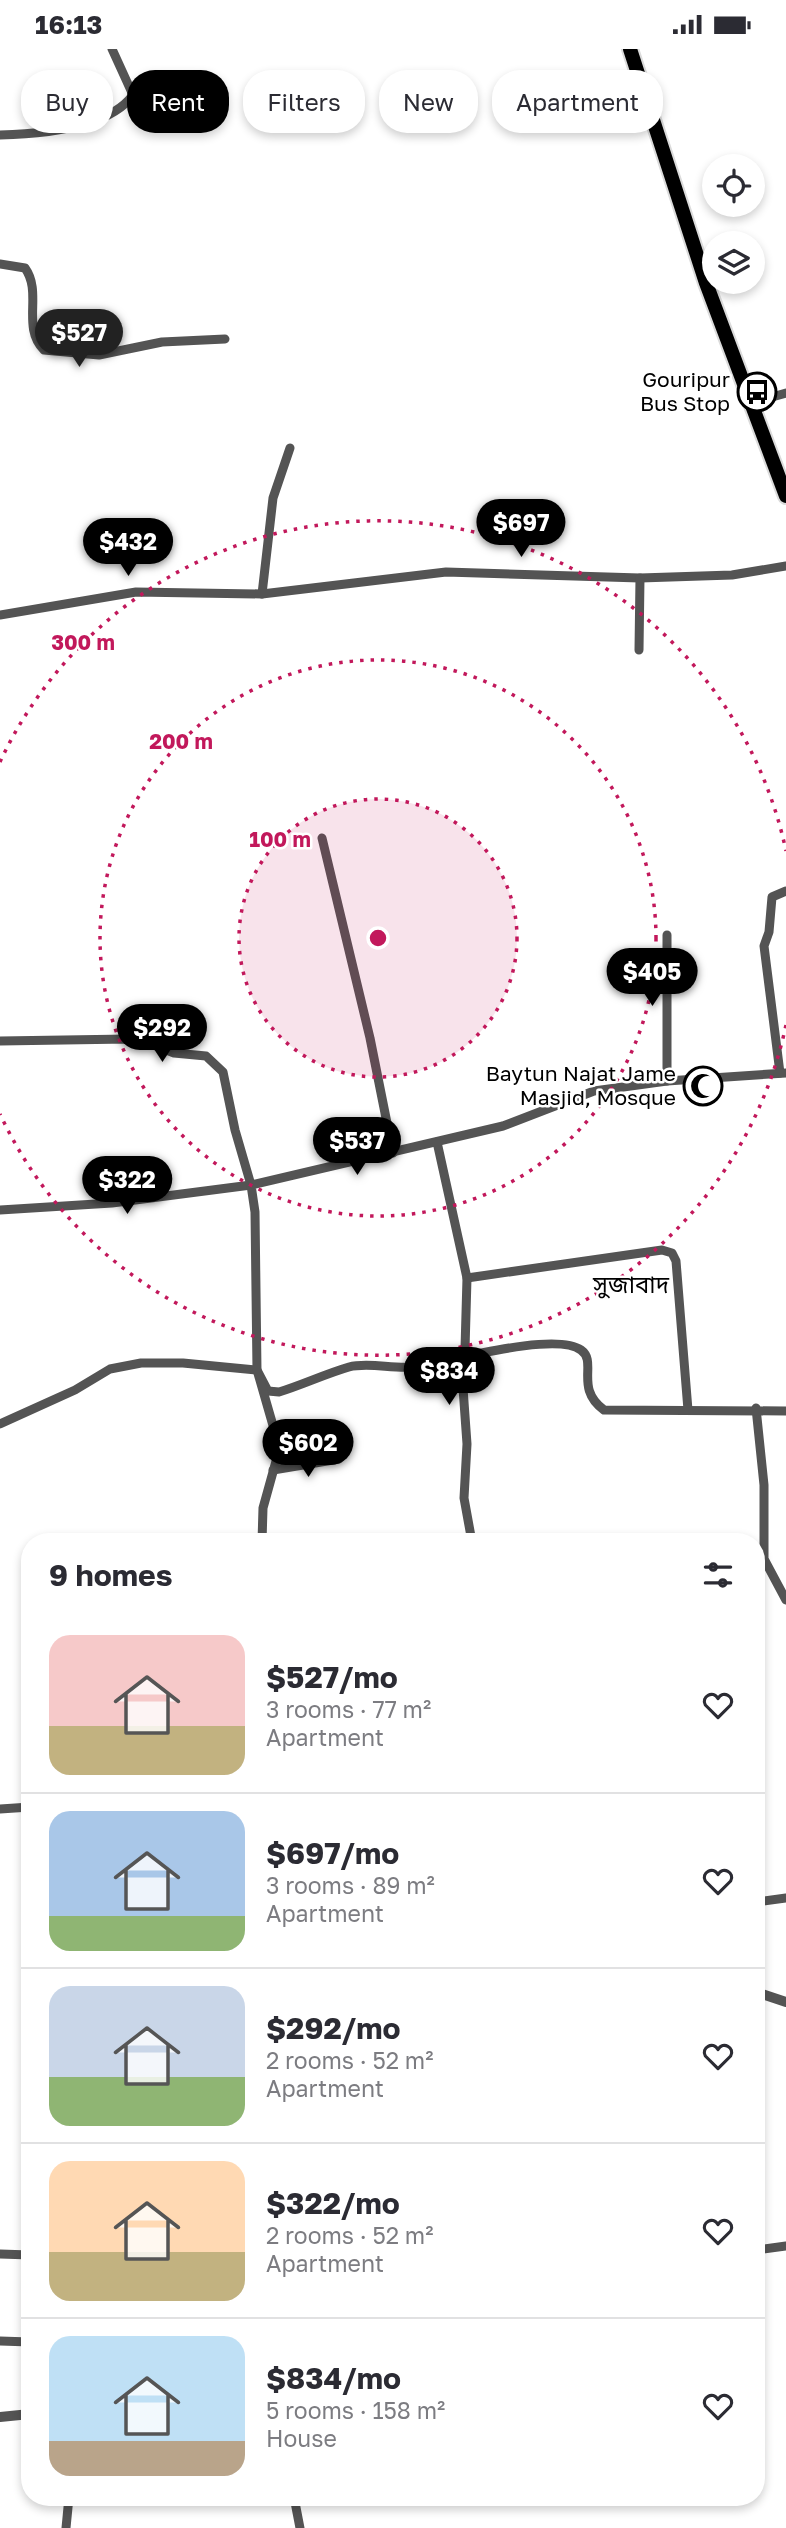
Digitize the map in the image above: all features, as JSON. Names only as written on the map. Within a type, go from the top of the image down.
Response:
[{"type":"highway","points":[[630,49],[706,283],[786,496]]},
{"type":"street","points":[[0,135],[49,134],[122,109],[133,95],[112,49]]},
{"type":"street","points":[[0,264],[25,268],[31,276],[32,334],[44,350],[99,355],[162,342],[225,339]]},
{"type":"street","points":[[755,409],[765,398],[786,393]]},
{"type":"street","points":[[262,594],[273,498],[290,448]]},
{"type":"street","points":[[0,615],[136,592],[262,594],[446,572],[639,578],[732,575],[786,566]]},
{"type":"street","points":[[639,578],[639,650]]},
{"type":"street","points":[[322,838],[370,1038],[393,1153]]},
{"type":"street","points":[[0,1210],[112,1203],[251,1185],[503,1126],[594,1091],[667,1081],[783,1073],[764,946],[769,932],[772,897],[786,891]]},
{"type":"street","points":[[667,935],[667,1081]]},
{"type":"street","points":[[0,1041],[141,1040],[174,1053],[206,1056],[223,1072],[235,1130],[251,1185],[255,1212],[257,1370],[274,1429],[278,1454],[263,1508],[262,1533]]},
{"type":"street","points":[[437,1142],[467,1278],[465,1304],[468,1325],[465,1340],[475,1381],[463,1388],[467,1444],[464,1498],[470,1533]]},
{"type":"street","points":[[467,1278],[669,1251],[676,1261],[688,1410]]},
{"type":"street","points":[[257,1370],[268,1391],[279,1392],[350,1367],[396,1368],[470,1357],[520,1345],[572,1346],[583,1351],[588,1361],[587,1386],[595,1403],[604,1410],[756,1408],[786,1411]]},
{"type":"street","points":[[0,1424],[75,1390],[110,1369],[141,1363],[183,1363],[257,1370]]},
{"type":"street","points":[[756,1408],[764,1485],[764,1533]]},
{"type":"street","points":[[273,1470],[339,1459]]},
{"type":"street","points":[[765,1561],[786,1599]]},
{"type":"street","points":[[0,1809],[21,1808]]},
{"type":"street","points":[[765,1901],[786,1898]]},
{"type":"street","points":[[765,1994],[786,2002]]},
{"type":"street","points":[[765,2249],[786,2246]]},
{"type":"street","points":[[0,2254],[21,2255]]},
{"type":"street","points":[[0,2341],[21,2341]]},
{"type":"street","points":[[0,2417],[21,2415]]},
{"type":"street","points":[[66,2528],[68,2506]]},
{"type":"street","points":[[296,2506],[300,2528]]},
{"type":"place","name":"Gouripur Bus Stop","points":[[757,392]]},
{"type":"place","name":"Baytun Najat Jame Masjid, Mosque","points":[[703,1086]]},
{"type":"district","name":"সুজাবাদ","points":[[631,1285]]}]
